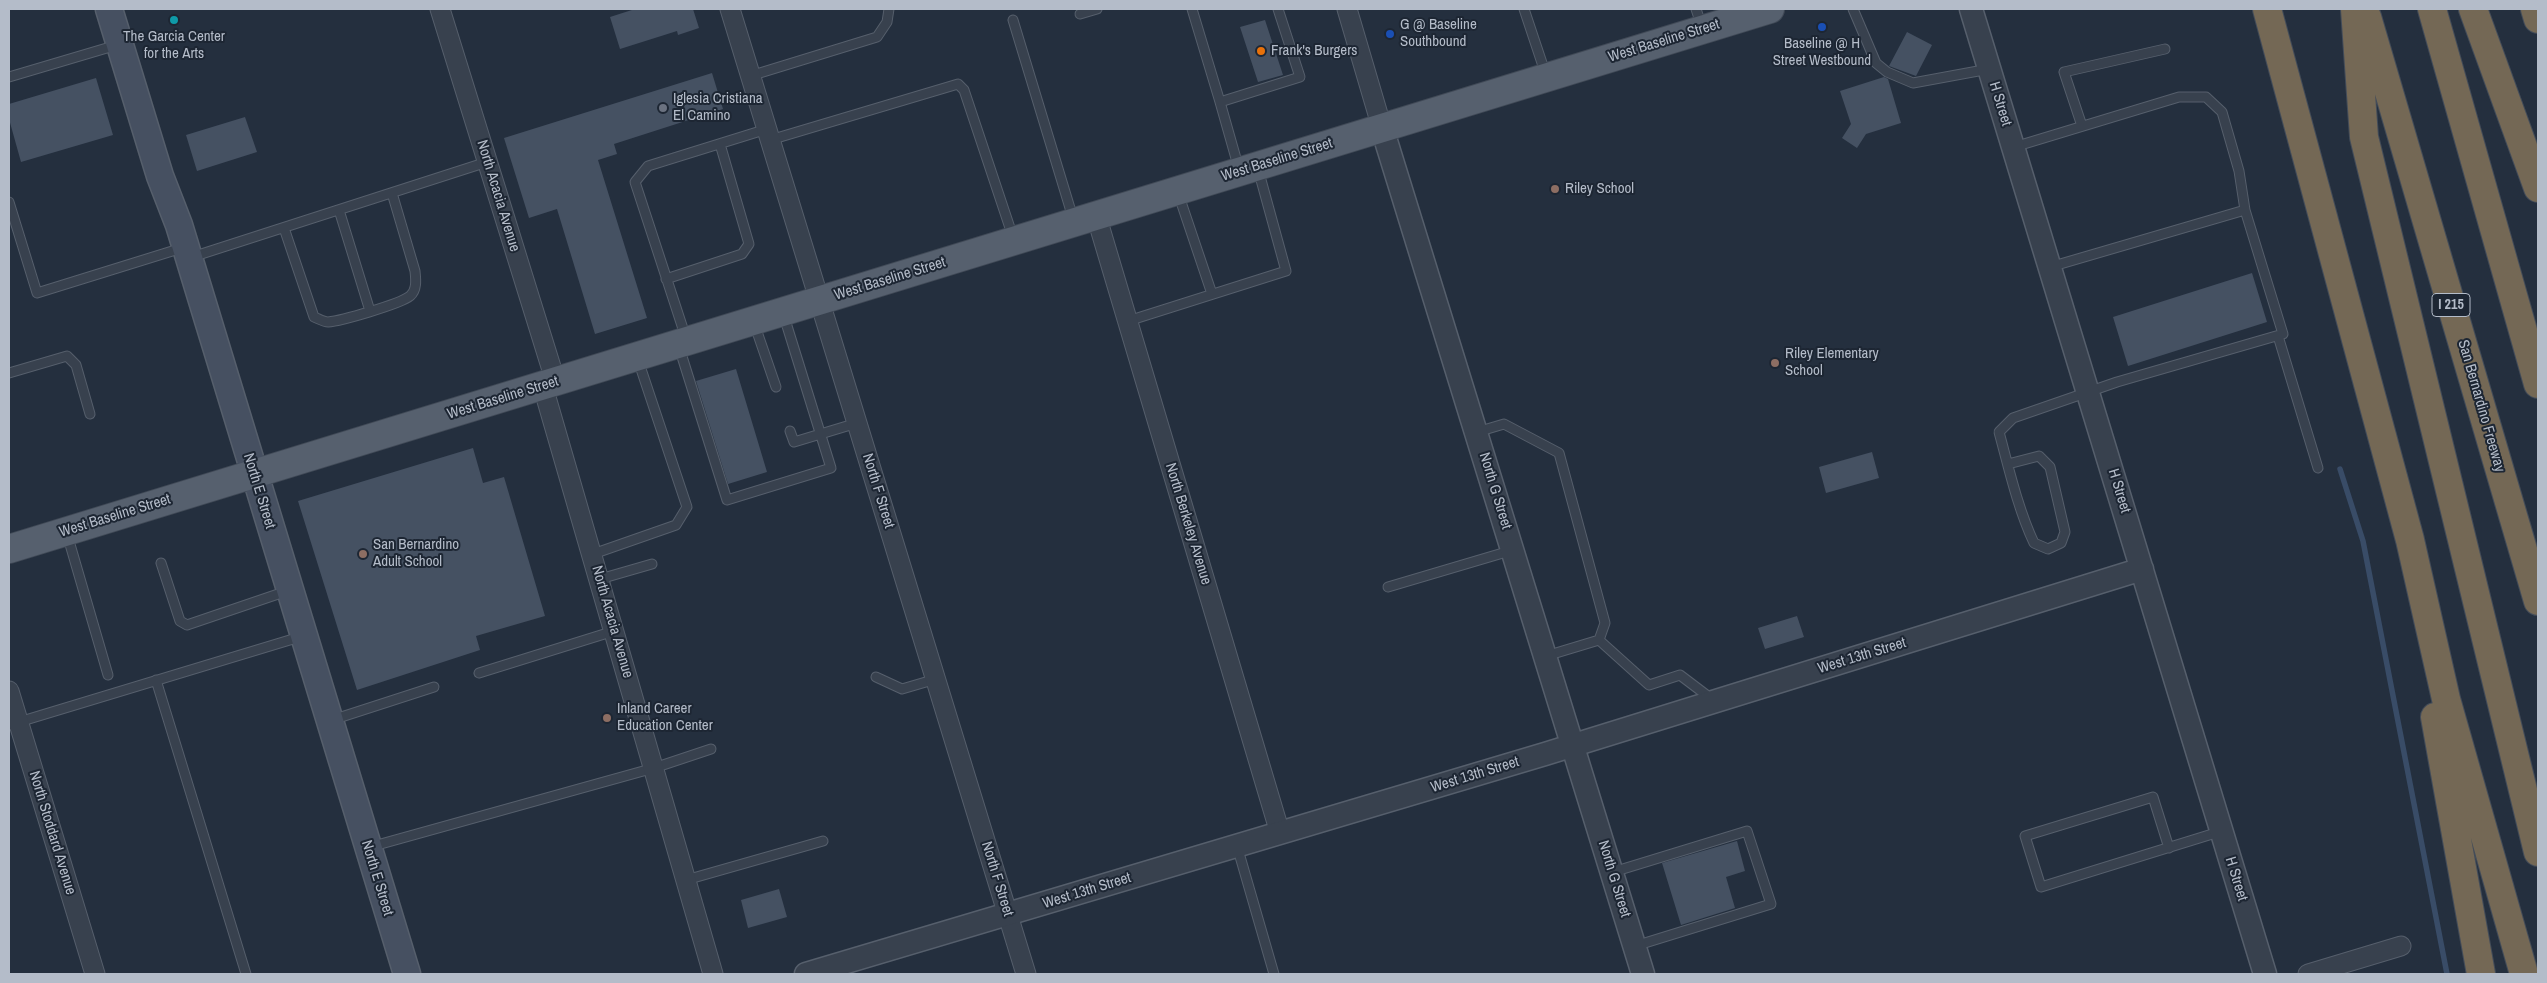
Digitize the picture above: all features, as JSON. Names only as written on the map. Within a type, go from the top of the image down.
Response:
[{"type":"highway","points":[[2267,9],[2410,540],[2446,700],[2524,974]]},
{"type":"highway","points":[[2355,9],[2364,137],[2538,852]]},
{"type":"highway","name":"San Bernardino Freeway","points":[[2364,9],[2538,601]]},
{"type":"highway","points":[[2432,9],[2538,384]]},
{"type":"highway","points":[[2473,9],[2538,188]]},
{"type":"highway","points":[[2535,9],[2538,19]]},
{"type":"highway","points":[[2446,700],[2436,711],[2435,717],[2480,974]]},
{"type":"main road","name":"North E Street","points":[[109,9],[160,176],[187,252],[407,974]]},
{"type":"main road","name":"West Baseline Street","points":[[9,549],[1546,78],[1699,19],[1770,9]]},
{"type":"street","name":"North Acacia Avenue","points":[[440,9],[487,162],[549,384],[592,554],[713,974]]},
{"type":"street","name":"North F Street","points":[[730,9],[1026,974]]},
{"type":"street","name":"North G Street","points":[[1347,9],[1643,974]]},
{"type":"street","name":"H Street","points":[[1971,9],[2265,974]]},
{"type":"street","name":"North Berkeley Avenue","points":[[1085,219],[1128,321],[1280,833]]},
{"type":"street","name":"West 13th Street","points":[[806,974],[1716,702],[2142,569]]},
{"type":"street","name":"North Stoddard Avenue","points":[[9,691],[13,723],[95,974]]},
{"type":"street","points":[[2308,974],[2401,946]]},
{"type":"lane","points":[[750,76],[877,36],[887,22],[889,9]]},
{"type":"lane","points":[[1080,14],[1097,9]]},
{"type":"lane","points":[[1128,321],[1286,271],[1249,169],[1220,102],[1192,9]]},
{"type":"lane","points":[[1220,102],[1300,77],[1278,9]]},
{"type":"lane","points":[[1524,9],[1546,78]]},
{"type":"lane","points":[[1853,9],[1876,63],[1887,72],[1913,83],[1989,70]]},
{"type":"lane","points":[[1013,20],[1085,219]]},
{"type":"lane","points":[[9,77],[119,44]]},
{"type":"lane","points":[[2082,126],[2064,72],[2165,49]]},
{"type":"lane","points":[[782,311],[832,468],[727,500],[682,343],[666,279],[635,182],[648,166],[720,144],[769,134],[958,84],[964,90],[1014,241]]},
{"type":"lane","points":[[2008,464],[2040,456],[2050,467],[2065,532],[2061,543],[2048,549],[2034,543],[2028,530],[1998,432],[2013,418],[2117,382],[2283,334],[2245,210],[2239,171],[2222,112],[2206,97],[2179,97],[2013,148]]},
{"type":"lane","points":[[666,279],[742,254],[749,244],[720,144]]},
{"type":"lane","points":[[9,202],[37,293],[284,228],[487,162]]},
{"type":"lane","points":[[1178,192],[1212,294]]},
{"type":"lane","points":[[284,228],[314,317],[326,322],[370,311],[411,296],[416,284],[415,271],[392,193]]},
{"type":"lane","points":[[338,210],[370,311]]},
{"type":"lane","points":[[2050,267],[2245,210]]},
{"type":"lane","points":[[753,321],[776,387]]},
{"type":"lane","points":[[2278,336],[2318,468]]},
{"type":"lane","points":[[9,373],[67,356],[76,366],[90,414]]},
{"type":"lane","points":[[592,554],[676,526],[687,507],[637,357]]},
{"type":"lane","points":[[790,431],[794,442],[857,423]]},
{"type":"lane","points":[[1477,432],[1504,424],[1559,453],[1605,623],[1599,640]]},
{"type":"lane","points":[[66,531],[108,675]]},
{"type":"lane","points":[[1388,587],[1513,550]]},
{"type":"lane","points":[[161,563],[180,621],[187,625],[290,590]]},
{"type":"lane","points":[[600,579],[652,564]]},
{"type":"lane","points":[[480,673],[614,631]]},
{"type":"lane","points":[[13,723],[303,636]]},
{"type":"lane","points":[[1546,656],[1599,640]]},
{"type":"lane","points":[[1599,640],[1649,685],[1680,675],[1716,702]]},
{"type":"lane","points":[[876,677],[902,689],[936,678]]},
{"type":"lane","points":[[156,680],[246,974]]},
{"type":"lane","points":[[329,721],[434,687]]},
{"type":"lane","points":[[368,848],[654,768],[711,749]]},
{"type":"lane","points":[[2169,848],[2153,797],[2025,836],[2041,887],[2169,848],[2222,831]]},
{"type":"lane","points":[[1612,872],[1747,831],[1771,904],[1634,946]]},
{"type":"lane","points":[[686,880],[823,841]]},
{"type":"lane","points":[[1236,846],[1274,974]]},
{"type":"building","points":[[635,9],[693,9],[699,28],[678,35],[677,31],[620,49],[610,17]]},
{"type":"building","name":"Frank's Burgers","points":[[1265,20],[1283,75],[1258,82],[1240,27]]},
{"type":"building","points":[[1907,32],[1932,45],[1916,76],[1889,66]]},
{"type":"building","points":[[712,73],[723,109],[614,144],[617,154],[598,160],[647,318],[595,334],[557,209],[529,218],[504,138]]},
{"type":"building","points":[[1884,77],[1888,79],[1901,123],[1866,134],[1857,148],[1842,138],[1851,124],[1840,91]]},
{"type":"building","points":[[96,78],[113,135],[21,162],[9,119],[9,104]]},
{"type":"building","points":[[245,117],[257,152],[197,171],[186,135]]},
{"type":"building","points":[[2252,273],[2267,322],[2128,366],[2113,317]]},
{"type":"building","points":[[736,369],[767,472],[728,484],[696,381]]},
{"type":"building","points":[[473,448],[483,483],[504,477],[545,616],[476,636],[480,650],[357,690],[298,501]]},
{"type":"building","points":[[1872,452],[1879,478],[1826,493],[1819,467]]},
{"type":"building","points":[[1797,616],[1804,637],[1765,649],[1758,628]]},
{"type":"building","points":[[1737,841],[1745,871],[1726,877],[1735,908],[1681,925],[1662,863]]},
{"type":"building","points":[[779,889],[787,917],[748,928],[741,900]]},
{"type":"waterway","points":[[2340,469],[2363,541],[2447,974]]},
{"type":"place","name":"The Garcia Center for the Arts","points":[[174,20]]},
{"type":"place","name":"Baseline @ H Street Westbound","points":[[1822,27]]},
{"type":"place","name":"G @ Baseline Southbound","points":[[1390,34]]},
{"type":"place","name":"Frank's Burgers","points":[[1261,51]]},
{"type":"place","name":"Iglesia Cristiana El Camino","points":[[663,108]]},
{"type":"place","name":"Riley School","points":[[1555,189]]},
{"type":"place","name":"Riley Elementary School","points":[[1775,363]]},
{"type":"place","name":"San Bernardino Adult School","points":[[363,554]]},
{"type":"place","name":"Inland Career Education Center","points":[[607,718]]}]
